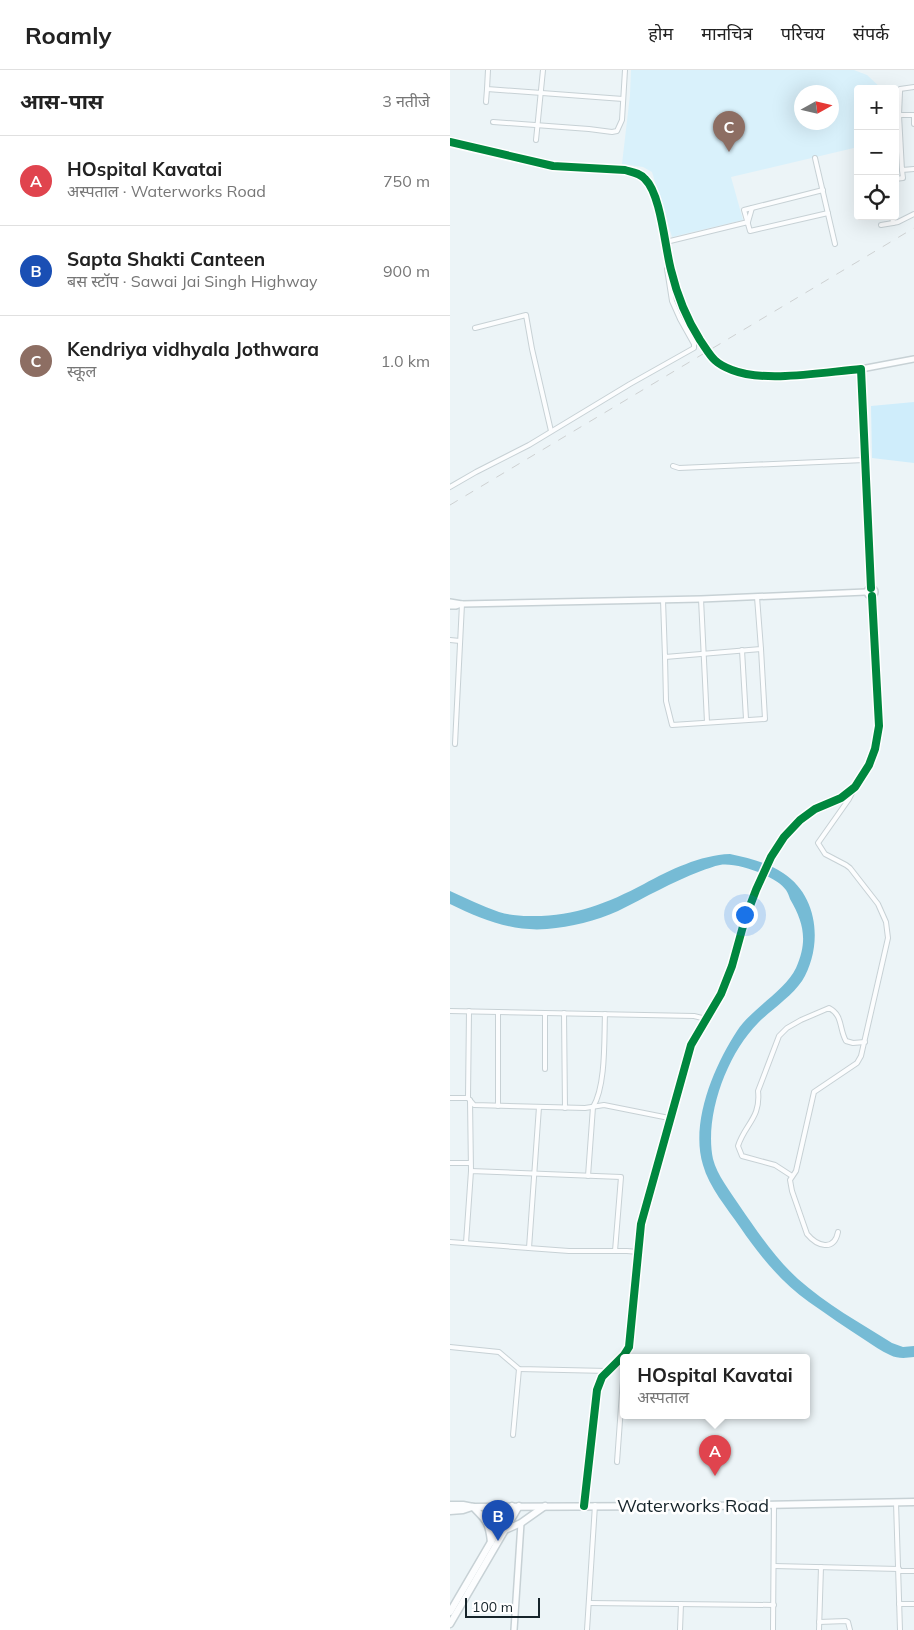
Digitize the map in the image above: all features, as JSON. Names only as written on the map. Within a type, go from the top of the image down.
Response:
[{"type":"main road","name":"Waterworks Road","points":[[473,1507],[914,1502]]},
{"type":"main road","points":[[450,1505],[473,1507],[485,1518],[490,1528],[490,1542]]},
{"type":"main road","points":[[450,1612],[512,1506]]},
{"type":"main road","points":[[450,1624],[519,1506]]},
{"type":"main road","points":[[504,1531],[545,1506]]},
{"type":"main road","points":[[450,1511],[473,1507]]},
{"type":"street","points":[[486,102],[488,70]]},
{"type":"street","points":[[536,140],[543,70]]},
{"type":"street","points":[[493,122],[612,132],[620,128],[622,120],[625,70]]},
{"type":"street","points":[[899,178],[903,178],[899,115],[900,89],[914,87]]},
{"type":"street","points":[[487,89],[623,99]]},
{"type":"street","points":[[899,115],[914,115],[914,124]]},
{"type":"street","points":[[450,142],[553,166],[624,170],[635,172],[644,177],[650,185],[666,242],[670,268],[681,304],[702,343]]},
{"type":"street","points":[[815,158],[835,244]]},
{"type":"street","points":[[902,170],[914,170]]},
{"type":"street","points":[[823,190],[744,210],[750,231],[828,213]]},
{"type":"street","points":[[881,225],[898,222],[914,214]]},
{"type":"street","points":[[666,242],[748,222]]},
{"type":"street","points":[[450,487],[529,445],[694,348],[694,344],[680,320],[672,301],[667,269]]},
{"type":"street","points":[[474,328],[526,315],[551,431]]},
{"type":"street","points":[[715,362],[733,371],[764,377],[861,370],[914,359]]},
{"type":"street","points":[[838,1232],[836,1239],[831,1244],[822,1245],[807,1234],[790,1180],[796,1171],[810,1102],[814,1092],[857,1063],[861,1056],[888,938],[886,922],[878,904],[846,864],[825,854],[818,843],[849,799],[869,765],[875,749],[878,732],[872,596],[868,596],[861,370]]},
{"type":"street","points":[[673,466],[679,468],[865,460]]},
{"type":"street","points":[[450,606],[462,604],[701,600],[869,590]]},
{"type":"street","points":[[663,600],[666,701],[672,725],[765,719],[757,597]]},
{"type":"street","points":[[701,600],[707,722]]},
{"type":"street","points":[[450,602],[462,604]]},
{"type":"street","points":[[455,744],[462,604]]},
{"type":"street","points":[[450,640],[460,641]]},
{"type":"street","points":[[665,658],[761,648]]},
{"type":"street","points":[[742,650],[746,720]]},
{"type":"street","points":[[625,1354],[629,1347],[641,1224],[669,1118],[691,1045],[721,994],[732,966],[745,919],[771,857],[784,837],[800,820],[815,809],[841,798],[855,786]]},
{"type":"street","points":[[792,1176],[775,1165],[742,1156],[738,1146],[757,1112],[758,1091],[777,1040],[783,1032],[794,1024],[829,1008],[839,1016],[841,1031],[846,1041],[853,1043],[865,1042]]},
{"type":"street","points":[[450,1011],[694,1016],[706,1019]]},
{"type":"street","points":[[466,1243],[471,1171],[469,1011]]},
{"type":"street","points":[[498,1012],[498,1106]]},
{"type":"street","points":[[545,1013],[545,1069]]},
{"type":"street","points":[[564,1013],[565,1108]]},
{"type":"street","points":[[588,1176],[594,1107],[598,1099],[603,1067],[605,1014]]},
{"type":"street","points":[[857,1043],[863,1048]]},
{"type":"street","points":[[450,1098],[469,1099],[474,1105],[585,1108],[604,1105],[669,1118]]},
{"type":"street","points":[[529,1248],[539,1107]]},
{"type":"street","points":[[450,1163],[470,1163]]},
{"type":"street","points":[[471,1171],[534,1172],[621,1177],[615,1251]]},
{"type":"street","points":[[450,1242],[529,1248],[638,1252]]},
{"type":"street","points":[[450,1347],[499,1352],[519,1369],[608,1372]]},
{"type":"street","points":[[584,1506],[597,1390],[602,1377],[620,1360]]},
{"type":"street","points":[[513,1435],[519,1369]]},
{"type":"street","points":[[617,1462],[620,1419]]},
{"type":"street","points":[[896,1502],[900,1630]]},
{"type":"street","points":[[587,1630],[595,1505]]},
{"type":"street","points":[[773,1630],[774,1505]]},
{"type":"street","points":[[514,1630],[520,1523]]},
{"type":"street","points":[[774,1566],[914,1571]]},
{"type":"street","points":[[819,1630],[821,1567]]},
{"type":"street","points":[[590,1603],[774,1605]]},
{"type":"street","points":[[680,1630],[681,1604]]},
{"type":"street","points":[[899,1604],[914,1604]]},
{"type":"street","points":[[819,1622],[846,1621],[850,1630]]},
{"type":"shaded area","points":[[631,70],[854,70],[867,75],[878,85],[854,85],[854,148],[731,177],[743,220],[672,237],[652,172],[643,167],[622,164]]},
{"type":"shaded area","points":[[914,402],[914,463],[872,458],[871,406]]},
{"type":"water","points":[[730,854],[764,863],[783,873],[795,883],[804,895],[810,908],[815,938],[809,968],[802,981],[747,1036],[737,1051],[720,1086],[715,1105],[711,1142],[717,1171],[774,1253],[798,1279],[832,1305],[892,1343],[903,1347],[914,1346],[914,1357],[896,1357],[883,1352],[809,1302],[789,1286],[771,1268],[724,1205],[703,1165],[700,1149],[702,1113],[706,1095],[720,1061],[743,1023],[784,984],[796,968],[800,958],[803,932],[799,916],[786,890],[781,885],[756,871],[736,866],[720,865],[680,880],[610,915],[565,927],[547,929],[521,928],[497,923],[473,915],[450,904],[450,891],[499,912],[517,916],[545,916],[575,912],[603,903],[696,860]]},
{"type":"tunnel","points":[[702,343],[715,362]]},
{"type":"railway","points":[[450,505],[914,228]]},
{"type":"cycle path","points":[[450,142],[553,166],[625,170],[643,177],[650,186],[659,209],[671,270],[682,306],[700,340],[713,358],[721,365],[746,374],[761,376],[795,376],[861,369],[871,588]]},
{"type":"cycle path","points":[[625,1354],[629,1347],[641,1224],[691,1045],[721,994],[732,966],[745,919],[771,857],[784,837],[800,820],[815,809],[841,798],[855,787],[869,765],[875,749],[879,726],[872,596]]},
{"type":"cycle path","points":[[584,1506],[597,1390],[602,1377],[620,1359]]},
{"type":"place","name":"Kendriya vidhyala Jothwara","points":[[729,152]]},
{"type":"place","name":"HOspital Kavatai","points":[[715,1476]]},
{"type":"place","name":"Sapta Shakti Canteen","points":[[498,1541]]}]
